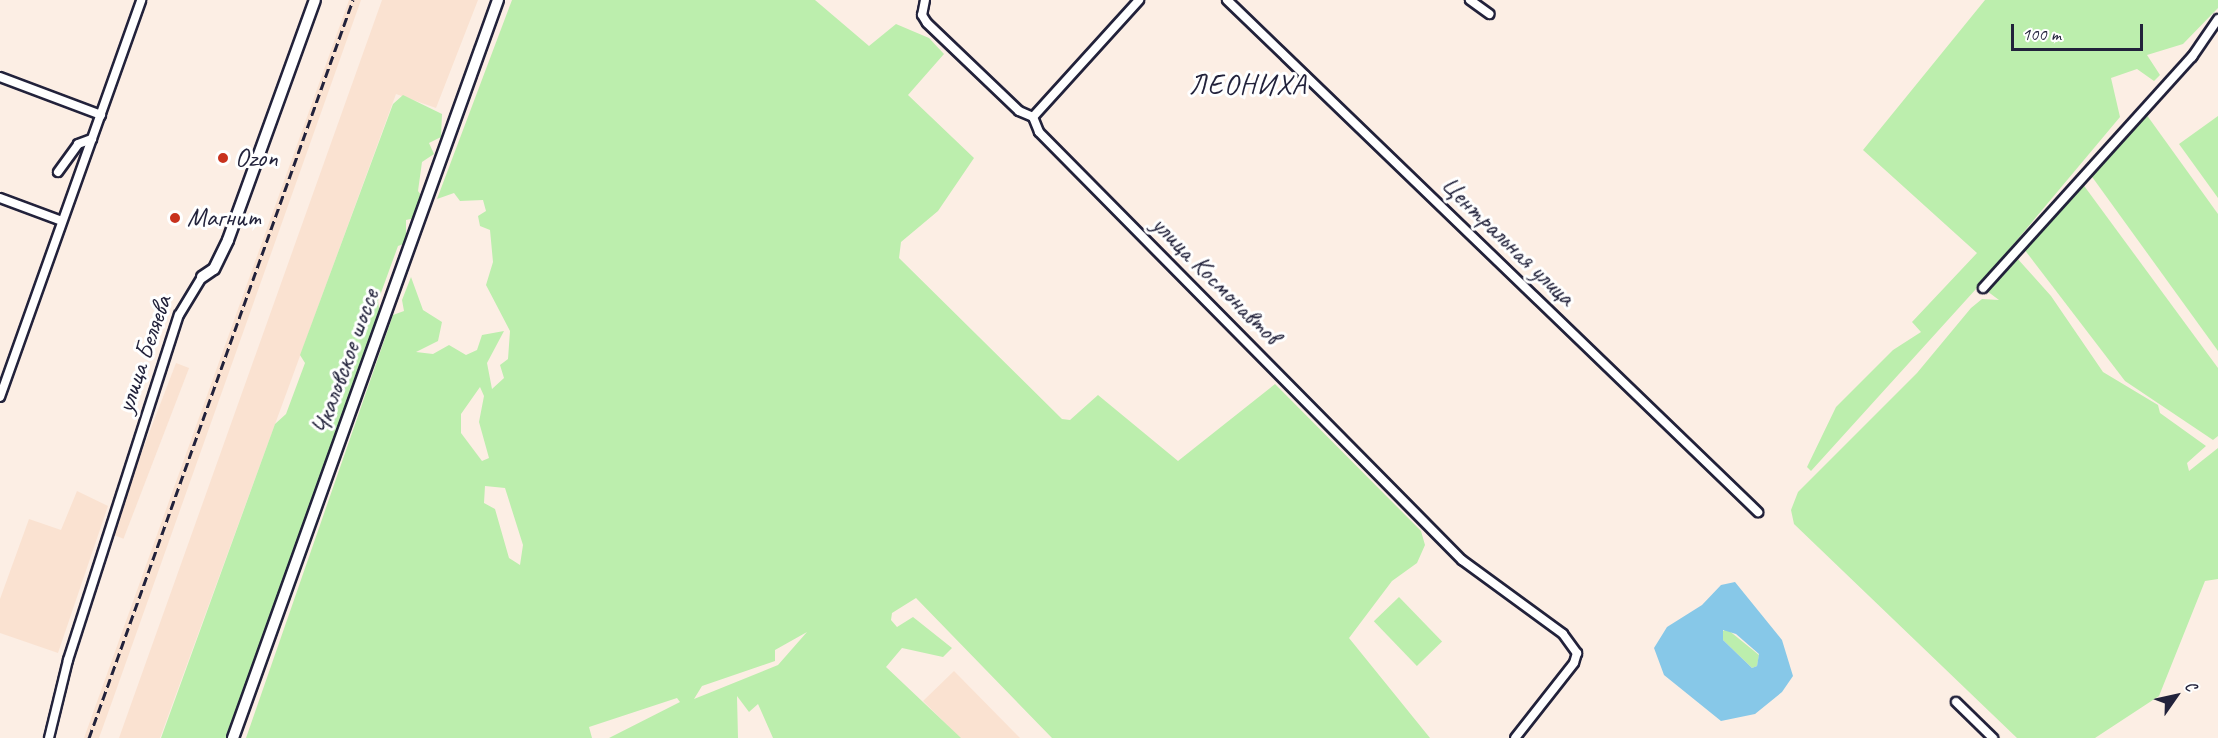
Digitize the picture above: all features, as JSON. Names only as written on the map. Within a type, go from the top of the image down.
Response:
[{"type":"street","points":[[0,397],[141,0]]},
{"type":"street","name":"улица Беляева","points":[[49,738],[68,660],[178,315],[186,295],[202,277],[214,269],[228,240],[315,0]]},
{"type":"street","name":"Чкаловское шоссе","points":[[233,738],[498,0]]},
{"type":"street","name":"улица Космонавтов","points":[[925,0],[922,15],[927,23],[1019,111],[1033,117],[1038,132],[1446,544],[1496,585],[1539,611],[1577,653],[1557,688],[1515,738]]},
{"type":"street","points":[[1033,117],[1139,0]]},
{"type":"street","name":"Центральная улица","points":[[1227,0],[1758,512]]},
{"type":"street","points":[[1470,0],[1489,14]]},
{"type":"street","points":[[1983,288],[2192,57],[2218,19]]},
{"type":"street","points":[[0,77],[101,115]]},
{"type":"street","points":[[58,172],[78,144],[92,140]]},
{"type":"street","points":[[0,198],[62,221]]},
{"type":"street","points":[[1956,702],[1993,738]]},
{"type":"shaded area","points":[[349,0],[361,0],[99,738],[84,738]]},
{"type":"shaded area","points":[[382,0],[478,0],[436,108],[396,94],[160,738],[119,738]]},
{"type":"shaded area","points":[[176,363],[189,368],[123,539],[110,534]]},
{"type":"shaded area","points":[[77,491],[108,506],[58,653],[0,633],[0,599],[29,519],[61,530]]},
{"type":"shaded area","points":[[954,671],[1020,738],[960,738],[923,701]]},
{"type":"green space","points":[[512,0],[815,0],[869,46],[896,24],[929,38],[944,54],[908,95],[974,158],[938,211],[901,242],[899,258],[1062,419],[1070,420],[1098,395],[1178,461],[1275,384],[1421,531],[1425,545],[1417,563],[1392,581],[1349,638],[1430,738],[1052,738],[916,598],[892,613],[891,620],[897,627],[913,617],[952,648],[943,657],[902,648],[886,667],[961,738],[773,738],[758,704],[749,712],[737,696],[738,738],[609,738],[680,702],[677,698],[589,727],[592,738],[246,738],[393,315],[404,311],[402,300],[411,277],[423,310],[442,322],[438,341],[416,352],[433,354],[449,345],[466,355],[477,350],[482,335],[504,331],[487,363],[492,389],[504,378],[500,365],[508,359],[510,331],[486,285],[493,262],[490,230],[480,226],[478,216],[486,211],[483,200],[460,201],[454,193],[437,199]],"holes":[[[480,387],[484,396],[479,422],[489,458],[482,461],[461,433],[461,414]],[[485,486],[505,488],[523,545],[520,565],[509,558],[495,509],[484,503]],[[807,632],[778,665],[694,699],[702,686],[775,661],[775,650]]]},
{"type":"green space","points":[[1985,0],[2218,0],[2218,8],[2183,44],[2147,55],[2160,75],[2154,81],[2137,69],[2111,78],[2120,117],[1976,289],[1811,471],[1807,467],[1836,407],[1893,350],[1921,332],[1912,322],[1977,253],[1863,150]]},
{"type":"green space","points":[[403,95],[442,114],[441,137],[429,143],[434,154],[422,162],[418,191],[423,198],[415,218],[406,220],[406,243],[398,246],[378,301],[380,316],[229,738],[161,738],[275,424],[286,414],[305,363],[300,355],[393,104]]},
{"type":"green space","points":[[2146,114],[2218,214],[2218,351],[2090,174]]},
{"type":"green space","points":[[2218,116],[2218,198],[2179,144]]},
{"type":"green space","points":[[2082,183],[2218,368],[2218,436],[2213,440],[2125,381],[2024,249]]},
{"type":"green space","points":[[2016,257],[2051,296],[2103,372],[2158,405],[2160,413],[2206,446],[2187,463],[2189,471],[2218,448],[2218,579],[2205,581],[2159,696],[2095,738],[2017,738],[1794,524],[1791,510],[1798,492],[1917,373],[1971,308],[1982,299],[1999,300],[1987,291]]},
{"type":"green space","points":[[1399,597],[1442,642],[1417,666],[1374,621]]},
{"type":"green space","points":[[1727,629],[1759,655],[1757,666],[1752,668],[1723,640],[1721,632]]},
{"type":"water","points":[[1735,582],[1782,640],[1793,676],[1782,692],[1755,714],[1721,721],[1664,675],[1654,648],[1667,627],[1702,605],[1721,585]],"holes":[[[1723,630],[1736,634],[1759,654],[1757,666],[1752,668],[1723,640]]]},
{"type":"railway","points":[[89,738],[353,0]]},
{"type":"place","name":"Ozon","points":[[223,158]]},
{"type":"place","name":"Магнит","points":[[175,218]]},
{"type":"district","name":"ЛЕОНИХА","points":[[1248,85]]}]
